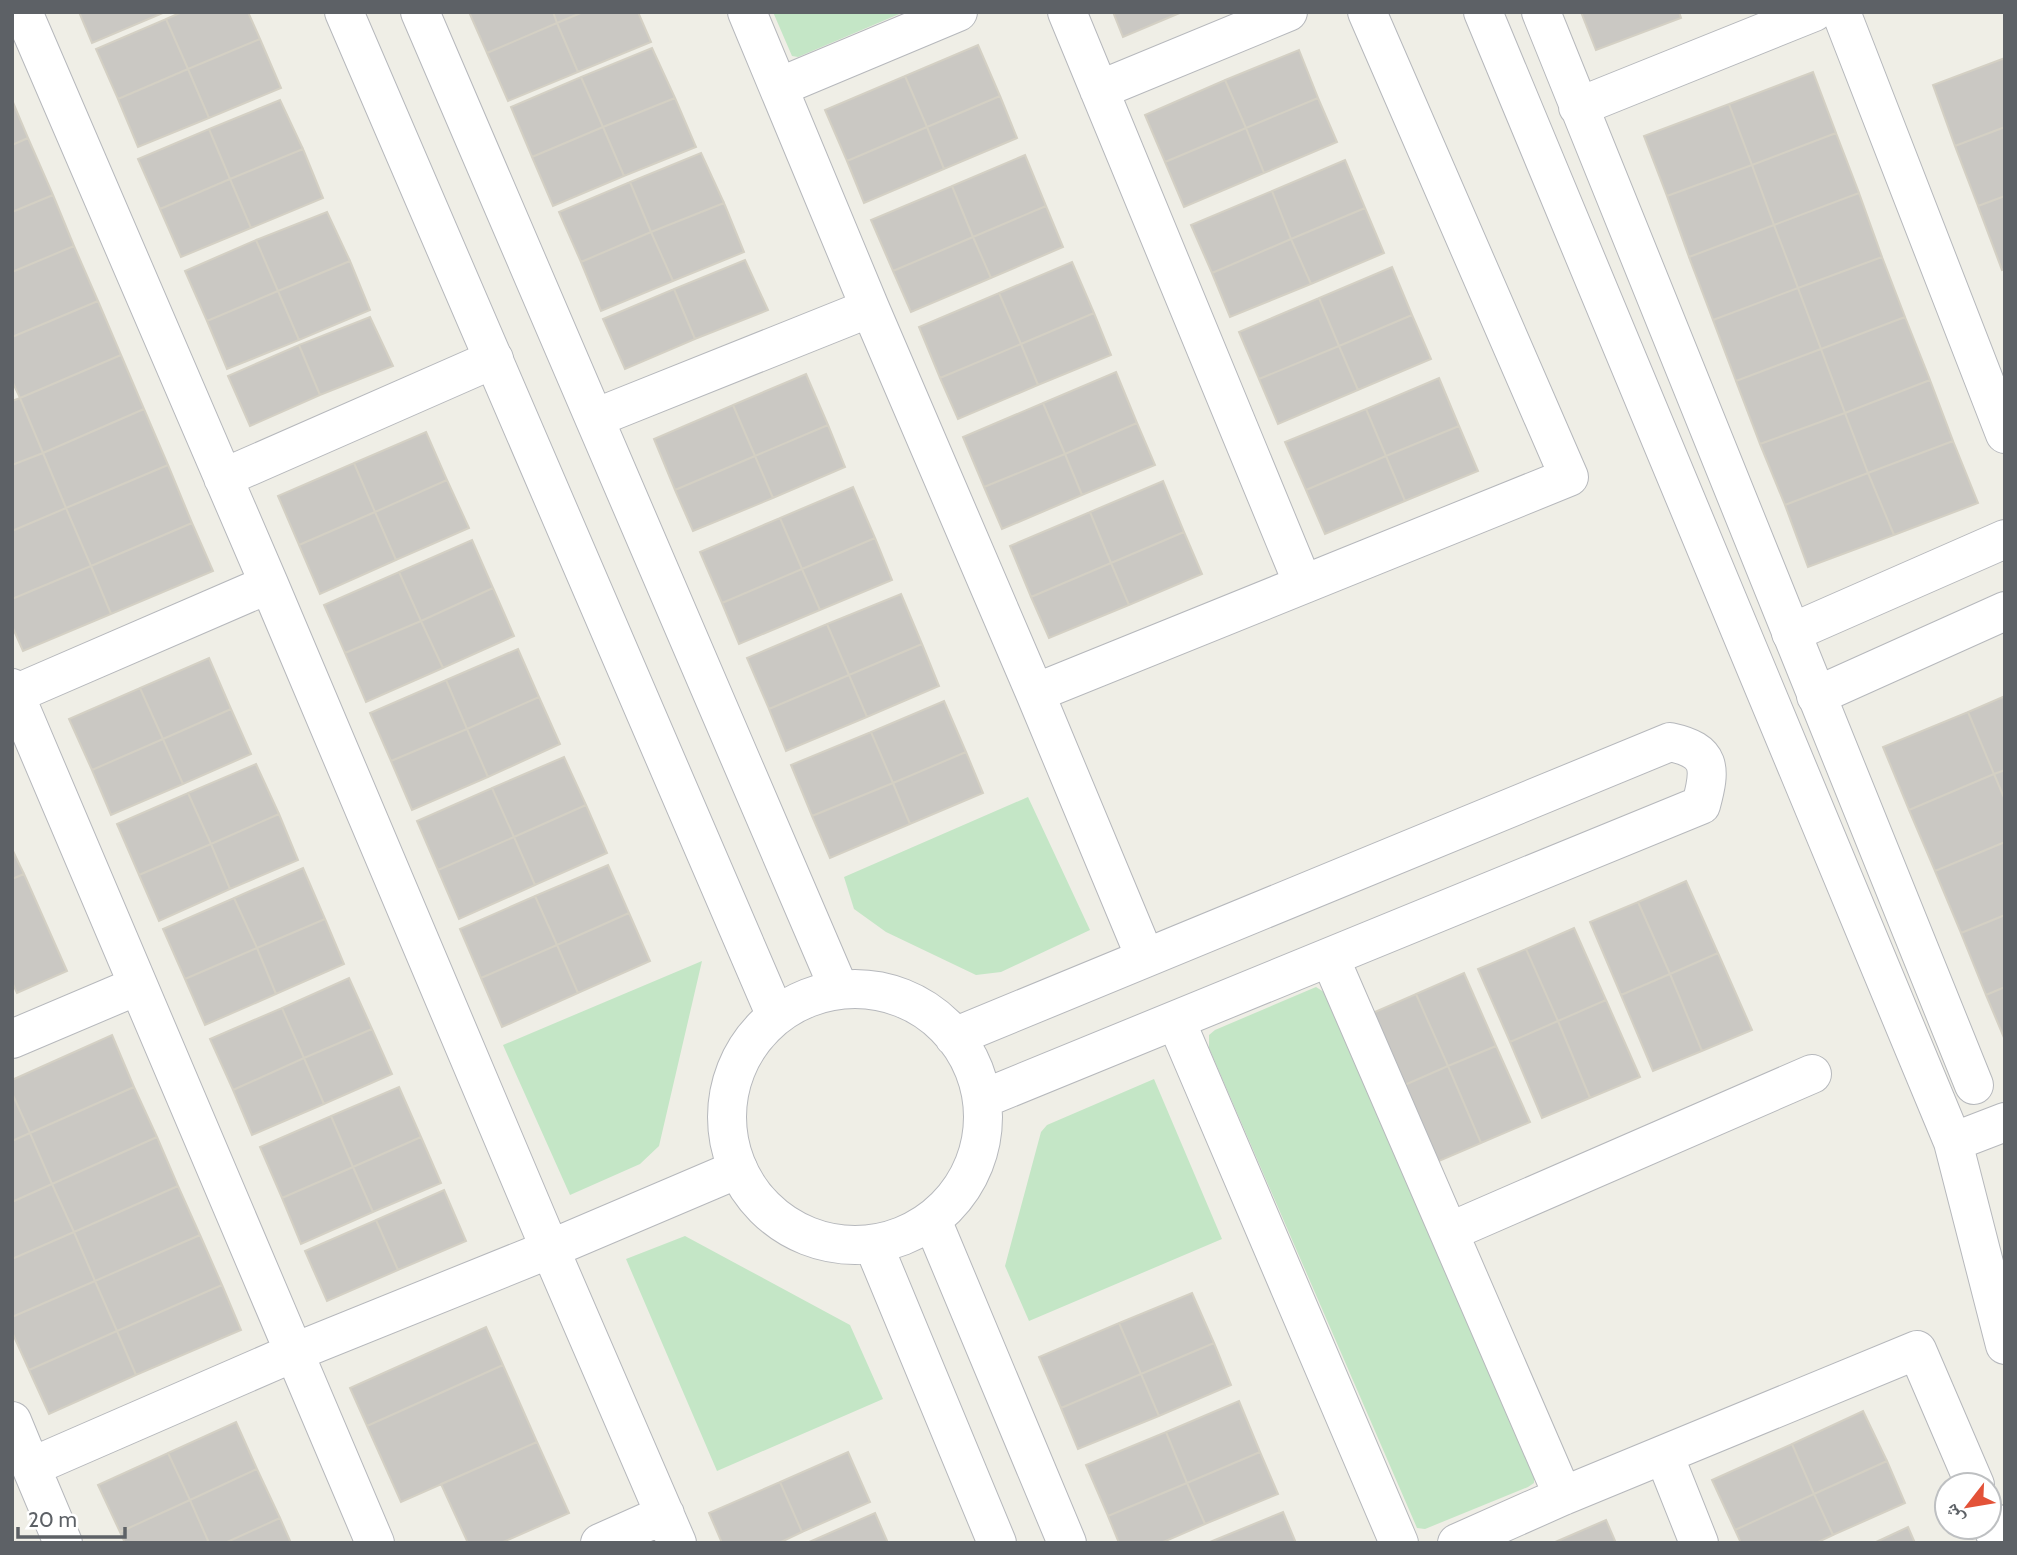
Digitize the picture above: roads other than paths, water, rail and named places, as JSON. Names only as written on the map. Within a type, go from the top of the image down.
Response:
[{"type":"street","points":[[23,12],[671,1528],[600,1543]]},
{"type":"street","points":[[344,12],[775,1013]]},
{"type":"street","points":[[420,12],[839,989]]},
{"type":"street","points":[[747,12],[1145,957]]},
{"type":"street","points":[[779,87],[958,12]]},
{"type":"street","points":[[1067,12],[1303,584]]},
{"type":"street","points":[[1099,90],[1288,12]]},
{"type":"street","points":[[1035,693],[1569,477],[1367,12]]},
{"type":"street","points":[[1483,12],[1953,1142],[2005,1345]]},
{"type":"street","points":[[1541,12],[1974,1085]]},
{"type":"street","points":[[1578,107],[1814,12]]},
{"type":"street","points":[[1840,12],[2005,434]]},
{"type":"street","points":[[595,418],[870,308]]},
{"type":"street","points":[[223,478],[494,359]]},
{"type":"street","points":[[1791,633],[2005,539]]},
{"type":"street","points":[[269,584],[17,710],[138,986],[375,1543]]},
{"type":"street","points":[[1816,696],[2005,611]]},
{"type":"street","points":[[954,1037],[1670,742],[1691,747],[1700,754],[1708,777],[1701,805],[985,1098]]},
{"type":"street","points":[[1330,958],[1563,1496]]},
{"type":"street","points":[[12,1039],[138,986]]},
{"type":"street","points":[[839,989],[889,994],[920,1007],[954,1037],[985,1098],[980,1148],[968,1178],[949,1205],[932,1220],[899,1238],[873,1244],[840,1245],[808,1236],[779,1220],[755,1197],[738,1169],[729,1137],[727,1104],[735,1072],[754,1037],[775,1013],[801,1000],[839,989]]},
{"type":"street","points":[[1176,1021],[1399,1543]]},
{"type":"street","points":[[1449,1232],[1812,1074]]},
{"type":"street","points":[[1953,1142],[2005,1122]]},
{"type":"street","points":[[31,1466],[295,1352],[550,1249],[738,1169]]},
{"type":"street","points":[[932,1220],[1067,1543]]},
{"type":"street","points":[[873,1244],[997,1543]]},
{"type":"street","points":[[1457,1543],[1563,1496],[1917,1350],[1969,1471]]},
{"type":"street","points":[[12,1421],[64,1543]]},
{"type":"street","points":[[1664,1455],[1699,1543]]}]
